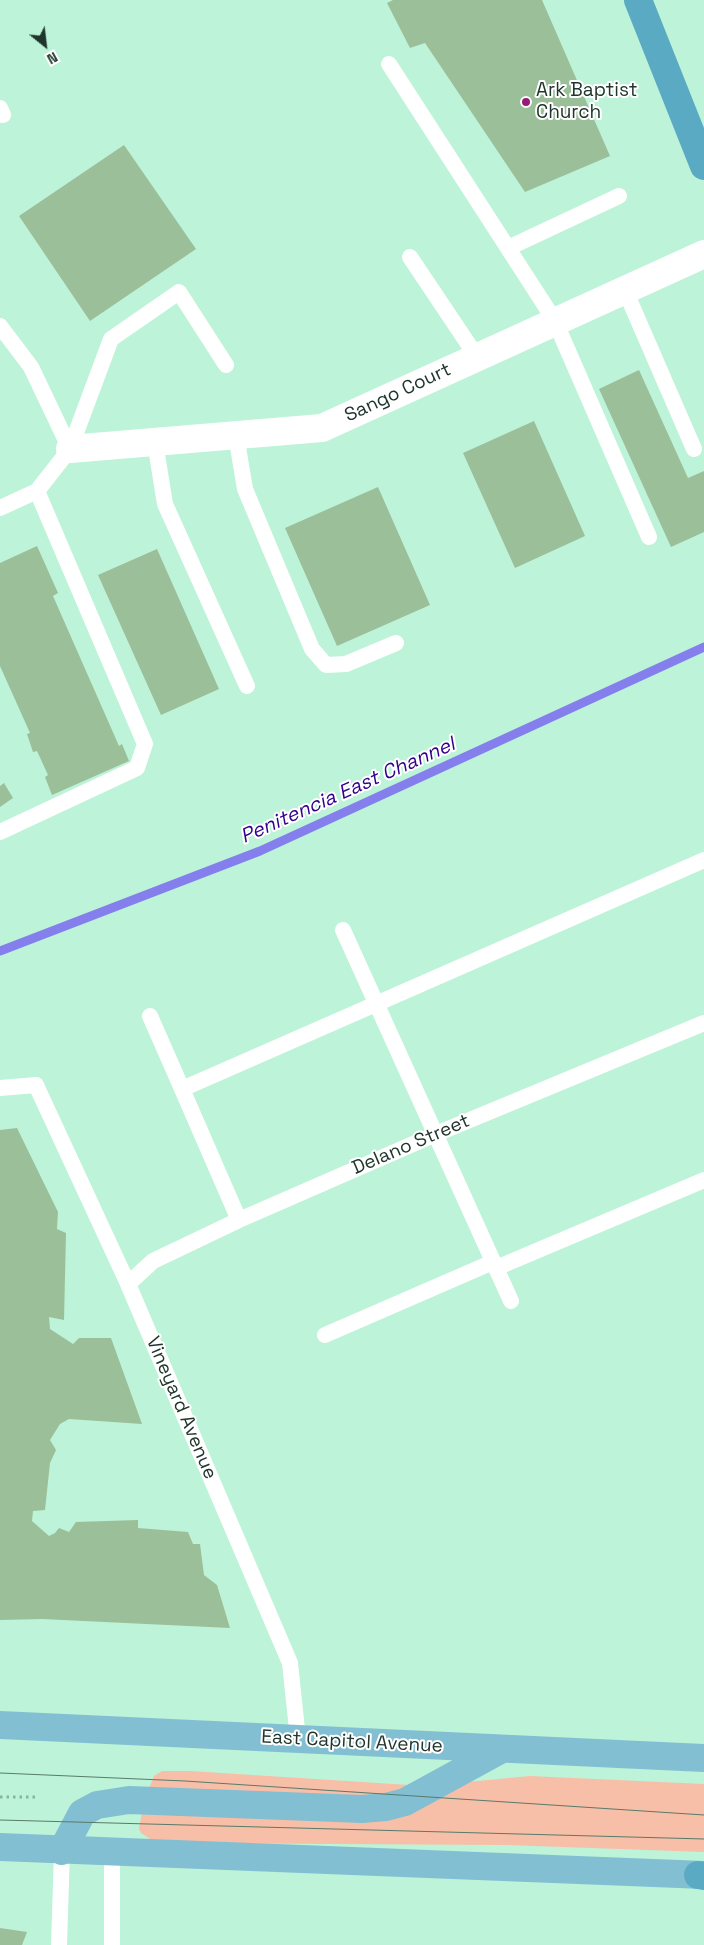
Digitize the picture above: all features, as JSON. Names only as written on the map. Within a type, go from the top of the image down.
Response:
[{"type":"highway","points":[[638,0],[704,166]]},
{"type":"main road","name":"East Capitol Avenue","points":[[0,1725],[704,1758]]},
{"type":"main road","points":[[62,1851],[82,1813],[97,1805],[129,1800],[362,1809],[386,1807],[405,1802],[502,1749]]},
{"type":"main road","points":[[0,1848],[702,1875]]},
{"type":"street","name":"Sango Court","points":[[70,449],[322,428],[704,254]]},
{"type":"lane","points":[[390,64],[555,321],[649,537]]},
{"type":"lane","points":[[508,248],[619,196]]},
{"type":"lane","points":[[410,257],[478,357]]},
{"type":"lane","points":[[625,290],[694,449]]},
{"type":"lane","points":[[0,508],[37,491],[70,449],[111,339],[179,292],[226,365]]},
{"type":"lane","points":[[0,326],[32,367],[70,449]]},
{"type":"lane","points":[[236,435],[245,489],[312,649],[326,665],[346,664],[396,643]]},
{"type":"lane","points":[[155,442],[165,504],[248,686]]},
{"type":"lane","points":[[0,832],[137,768],[145,744],[37,491]]},
{"type":"lane","points":[[182,1088],[704,860]]},
{"type":"lane","points":[[343,930],[511,1301]]},
{"type":"lane","points":[[150,1016],[239,1220]]},
{"type":"lane","name":"Delano Street","points":[[128,1284],[154,1261],[239,1220],[436,1134],[704,1023]]},
{"type":"lane","name":"Vineyard Avenue","points":[[0,1088],[36,1084],[128,1284],[290,1663],[298,1739]]},
{"type":"lane","points":[[325,1334],[704,1180]]},
{"type":"lane","points":[[59,1945],[62,1851]]},
{"type":"lane","points":[[112,1852],[112,1945]]},
{"type":"path","points":[[0,1797],[37,1797]]},
{"type":"shaded area","points":[[162,1771],[190,1771],[425,1786],[530,1776],[704,1784],[704,1852],[506,1845],[163,1843],[150,1839],[141,1833],[139,1829],[144,1801],[154,1776]]},
{"type":"building","name":"Ark Baptist Church","points":[[393,0],[542,0],[610,156],[525,192],[425,43],[410,48],[387,3]]},
{"type":"building","points":[[124,145],[196,249],[90,321],[19,216]]},
{"type":"building","points":[[639,370],[688,478],[704,471],[704,532],[671,547],[599,389]]},
{"type":"building","points":[[534,421],[585,536],[515,568],[463,453]]},
{"type":"building","points":[[378,487],[430,605],[337,646],[285,528]]},
{"type":"building","points":[[37,546],[58,593],[53,596],[119,746],[122,744],[129,761],[52,795],[45,777],[48,775],[37,751],[33,752],[27,734],[30,733],[0,666],[0,563]]},
{"type":"building","points":[[157,549],[219,689],[161,715],[98,575]]},
{"type":"building","points":[[4,783],[13,798],[0,807],[0,786]]},
{"type":"building","points":[[17,1128],[58,1212],[57,1229],[66,1233],[64,1320],[49,1317],[50,1329],[73,1344],[79,1338],[111,1338],[142,1424],[69,1419],[60,1424],[50,1440],[56,1450],[50,1463],[45,1510],[33,1511],[32,1521],[49,1536],[59,1528],[69,1532],[76,1522],[138,1520],[138,1528],[188,1532],[193,1544],[200,1544],[204,1575],[217,1585],[230,1628],[42,1619],[0,1620],[0,1130]]},
{"type":"building","points":[[0,1928],[27,1932],[22,1945],[0,1945]]},
{"type":"waterway","name":"Penitencia East Channel","points":[[0,951],[260,851],[704,647]]},
{"type":"tram line","points":[[0,1773],[185,1781],[704,1815]]},
{"type":"tram line","points":[[0,1820],[704,1839]]},
{"type":"place","name":"Ark Baptist Church","points":[[526,102]]}]
